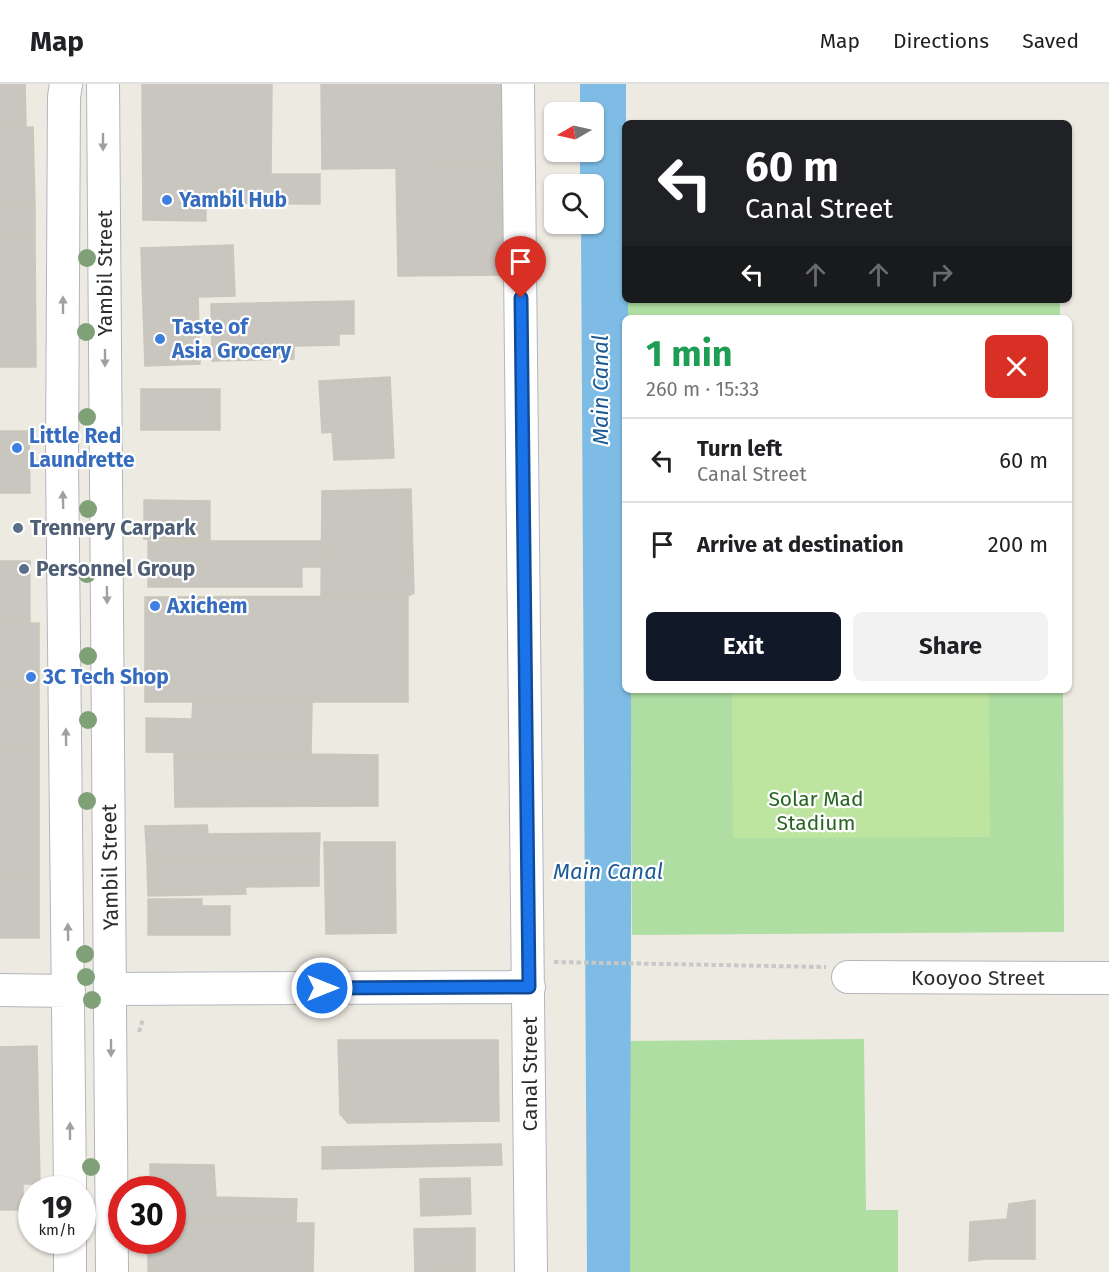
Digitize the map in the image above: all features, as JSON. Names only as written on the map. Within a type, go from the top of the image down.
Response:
[{"type":"street","name":"Yambil Street","points":[[66,84],[64,97],[62,460],[70,1176]]},
{"type":"street","name":"Yambil Street","points":[[103,84],[112,1272]]},
{"type":"street","name":"Canal Street","points":[[518,84],[531,1272]]},
{"type":"street","points":[[62,460],[106,462]]},
{"type":"street","name":"Kooyoo Street","points":[[848,977],[1109,978]]},
{"type":"street","points":[[111,989],[529,987]]},
{"type":"street","points":[[0,990],[69,991]]},
{"type":"street","points":[[70,1254],[70,1272]]},
{"type":"path","points":[[573,963],[831,967],[848,977]]},
{"type":"green space","points":[[628,303],[1060,303],[1060,315],[628,315]]},
{"type":"green space","name":"Solar Mad Stadium","points":[[631,693],[1063,693],[1064,932],[632,935]]},
{"type":"green space","points":[[732,693],[989,693],[990,837],[733,838]]},
{"type":"green space","points":[[864,1039],[866,1210],[898,1210],[898,1272],[630,1272],[629,1041]]},
{"type":"water","name":"Main Canal","points":[[580,84],[626,84],[626,120],[622,120],[622,303],[628,303],[628,315],[622,315],[622,693],[631,693],[630,1272],[587,1272],[581,234],[604,234],[604,174],[580,174],[580,162],[604,162],[604,102],[580,102]]},
{"type":"building","points":[[0,84],[25,84],[26,127],[0,128]]},
{"type":"building","points":[[142,84],[272,84],[271,174],[320,174],[320,204],[206,203],[206,221],[143,220]]},
{"type":"building","points":[[321,84],[503,84],[505,167],[322,169]]},
{"type":"building","points":[[33,127],[35,205],[0,205],[0,128]]},
{"type":"building","points":[[505,167],[506,275],[398,276],[396,168]]},
{"type":"building","points":[[0,205],[35,205],[35,239],[0,240]]},
{"type":"building","points":[[35,239],[36,367],[0,367],[0,240]]},
{"type":"building","points":[[233,245],[235,296],[198,297],[200,364],[145,366],[141,248]]},
{"type":"building","points":[[354,301],[354,334],[339,334],[339,345],[294,346],[294,359],[212,361],[211,304]]},
{"type":"building","points":[[390,377],[394,458],[334,460],[332,432],[322,433],[319,381]]},
{"type":"building","points":[[141,389],[220,389],[220,430],[141,430]]},
{"type":"building","points":[[0,431],[29,431],[30,493],[0,493]]},
{"type":"building","points":[[411,489],[414,593],[408,596],[321,596],[322,491]]},
{"type":"building","points":[[144,500],[210,501],[210,540],[144,539]]},
{"type":"building","points":[[148,541],[321,541],[321,567],[302,567],[302,587],[148,587]]},
{"type":"building","points":[[0,561],[30,561],[30,624],[0,623]]},
{"type":"building","points":[[408,596],[408,702],[145,702],[145,597]]},
{"type":"building","points":[[0,623],[39,623],[39,687],[0,687]]},
{"type":"building","points":[[0,687],[39,687],[39,751],[0,751]]},
{"type":"building","points":[[193,700],[312,702],[311,754],[146,752],[146,718],[192,719]]},
{"type":"building","points":[[0,751],[39,751],[39,816],[0,816]]},
{"type":"building","points":[[174,752],[378,755],[378,806],[175,807]]},
{"type":"building","points":[[0,816],[39,816],[39,879],[0,879]]},
{"type":"building","points":[[207,825],[208,834],[320,833],[319,858],[147,861],[145,826]]},
{"type":"building","points":[[324,842],[395,842],[396,933],[326,934]]},
{"type":"building","points":[[319,858],[319,886],[245,887],[246,894],[148,896],[147,861]]},
{"type":"building","points":[[0,879],[39,879],[39,938],[0,938]]},
{"type":"building","points":[[148,899],[202,899],[202,906],[230,906],[230,935],[148,935]]},
{"type":"building","points":[[338,1040],[498,1040],[499,1121],[348,1123],[340,1114]]},
{"type":"building","points":[[37,1046],[40,1176],[18,1176],[18,1210],[0,1210],[0,1047]]},
{"type":"building","points":[[501,1144],[502,1165],[322,1169],[322,1147]]},
{"type":"building","points":[[150,1164],[214,1165],[216,1197],[297,1199],[296,1222],[186,1221],[186,1176],[150,1176]]},
{"type":"building","points":[[470,1178],[471,1214],[421,1216],[420,1179]]},
{"type":"building","points":[[1035,1200],[1035,1259],[969,1261],[970,1222],[1007,1219],[1009,1204]]},
{"type":"building","points":[[186,1221],[314,1223],[313,1272],[148,1272],[148,1254],[186,1254]]},
{"type":"building","points":[[475,1228],[475,1271],[415,1272],[414,1229]]},
{"type":"place","name":"Yambil Hub","points":[[167,200]]},
{"type":"place","name":"Taste of Asia Grocery","points":[[160,339]]},
{"type":"place","name":"Little Red Laundrette","points":[[17,448]]},
{"type":"place","name":"Trennery Carpark","points":[[18,528]]},
{"type":"place","name":"Personnel Group","points":[[24,569]]},
{"type":"place","name":"Axichem","points":[[155,606]]},
{"type":"place","name":"3C Tech Shop","points":[[31,677]]},
{"type":"route","points":[[322,988],[529,987],[521,298]]}]
